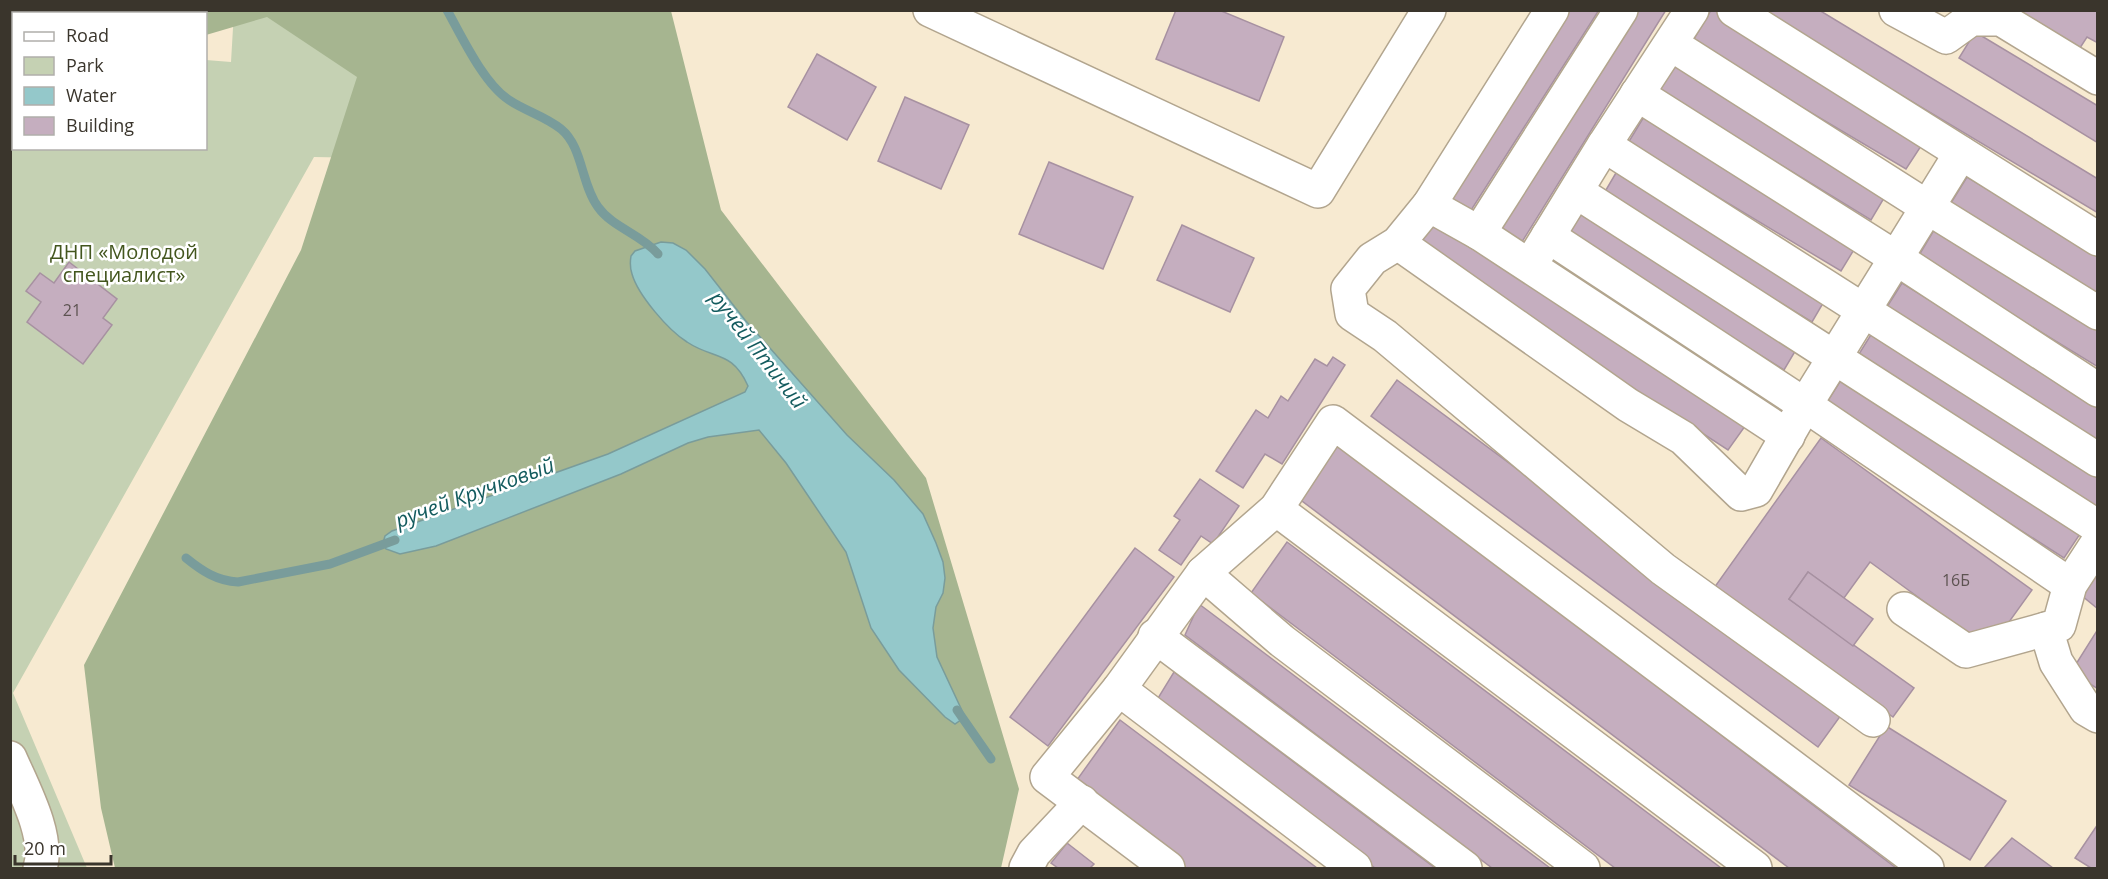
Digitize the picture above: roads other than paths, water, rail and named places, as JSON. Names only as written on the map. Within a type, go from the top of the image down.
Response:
[{"type":"street","points":[[930,10],[1318,191],[1428,10]]},
{"type":"street","points":[[1552,10],[1429,205],[1398,243],[1372,259],[1348,289],[1352,314],[1385,336],[1663,569],[1873,720]]},
{"type":"street","points":[[1479,233],[1621,10]]},
{"type":"street","points":[[1529,267],[1604,145],[1692,10]]},
{"type":"street","points":[[1734,10],[2097,239]]},
{"type":"street","points":[[1896,10],[1946,37],[1971,20],[2001,19],[2097,78]]},
{"type":"street","points":[[1671,44],[2097,313]]},
{"type":"street","points":[[1637,94],[1896,258],[2097,390]]},
{"type":"street","points":[[1604,145],[2097,460]]},
{"type":"street","points":[[1398,243],[1628,405],[1683,438],[1741,494],[1756,490],[1805,405],[1961,153]]},
{"type":"street","points":[[1577,192],[2097,527]]},
{"type":"street","points":[[1429,205],[1479,233],[1788,436]]},
{"type":"street","points":[[1548,236],[1805,405],[2070,585]]},
{"type":"street","points":[[1168,868],[1047,777],[1119,689],[1155,636],[1203,573],[1276,509],[1333,422],[1927,868]]},
{"type":"street","points":[[1276,509],[1755,868]]},
{"type":"street","points":[[1904,609],[1966,651],[2059,625],[2070,585],[2097,542]]},
{"type":"street","points":[[1203,573],[1282,640],[1583,868]]},
{"type":"street","points":[[2046,629],[2056,662],[2085,709],[2097,716]]},
{"type":"street","points":[[1155,636],[1465,868]]},
{"type":"street","points":[[1119,689],[1355,868]]},
{"type":"street","points":[[10,758],[42,838],[44,857],[40,868]]},
{"type":"street","points":[[1026,868],[1034,853],[1082,802]]},
{"type":"water","points":[[661,242],[673,243],[686,250],[705,269],[745,320],[847,435],[894,480],[923,514],[943,562],[945,578],[943,593],[936,607],[933,628],[937,657],[965,717],[955,724],[945,717],[899,670],[871,628],[846,552],[786,463],[759,430],[708,437],[688,443],[621,474],[436,546],[400,554],[386,549],[383,543],[385,536],[392,531],[608,454],[745,392],[748,386],[736,366],[722,357],[697,348],[679,336],[640,292],[631,272],[631,256],[635,251]]},
{"type":"waterway","name":"ручей Птичий","points":[[447,10],[482,72],[500,93],[515,104],[555,124],[568,137],[578,156],[592,198],[604,214],[644,241],[658,254]]},
{"type":"waterway","name":"ручей Кручковый","points":[[186,558],[210,574],[223,580],[238,582],[330,564],[395,540]]},
{"type":"waterway","name":"ручей Птичий","points":[[957,710],[991,759]]},
{"type":"park label","name":"ДНП «Молодой специалист»","points":[[124,264]]}]
